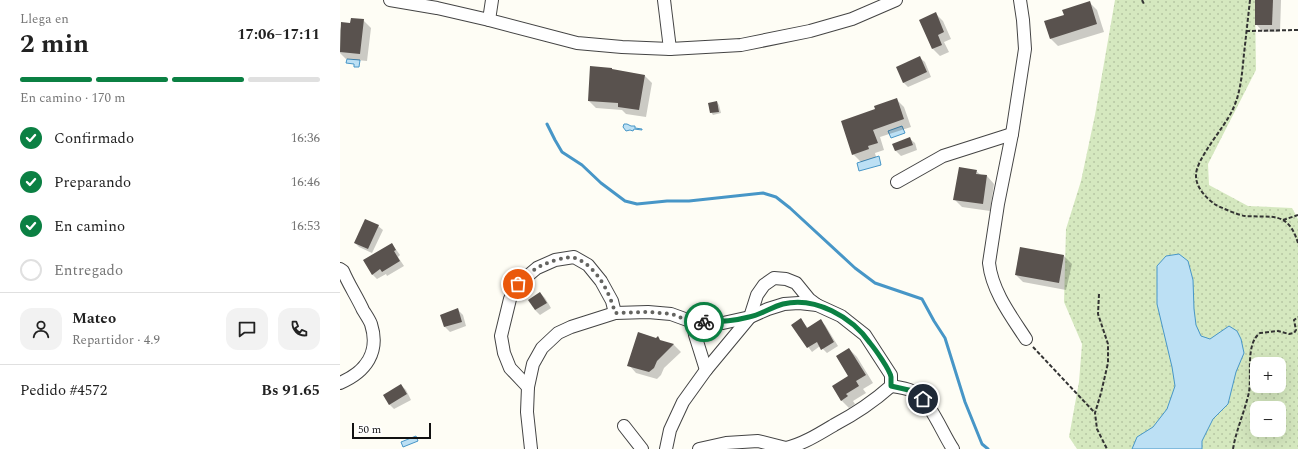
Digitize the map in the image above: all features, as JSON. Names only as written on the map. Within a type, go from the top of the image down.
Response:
[{"type":"street","points":[[390,0],[437,8],[577,43],[670,49],[741,45],[810,31],[852,20],[896,0]]},
{"type":"street","points":[[489,20],[492,0]]},
{"type":"street","points":[[664,0],[670,49]]},
{"type":"street","points":[[1020,0],[1025,48],[1012,134],[998,204],[990,272],[999,294],[1026,339]]},
{"type":"street","points":[[897,182],[943,156],[1012,134]]},
{"type":"street","points":[[528,387],[510,368],[504,353],[501,336],[510,299],[518,284],[536,268],[555,260],[574,257],[588,265],[601,281],[612,301],[615,313]]},
{"type":"street","points":[[340,269],[343,271],[371,324],[374,342],[370,359],[360,372],[340,383]]},
{"type":"street","points":[[666,449],[670,430],[684,402],[706,370],[750,317],[757,295],[764,285],[774,278],[786,279],[796,283],[809,299],[817,305],[841,316],[865,336],[891,375],[891,386],[879,397],[822,433],[796,445],[786,448],[758,441],[726,443],[699,449]]},
{"type":"street","points":[[531,449],[527,412],[528,387],[533,364],[542,348],[558,333],[571,326],[615,313],[648,312],[672,314],[692,322],[723,323],[750,317],[784,304],[800,302],[817,305]]},
{"type":"street","points":[[692,322],[706,370]]},
{"type":"street","points":[[891,386],[913,391],[923,399],[953,449]]},
{"type":"street","points":[[624,426],[642,449]]},
{"type":"path","points":[[1142,0],[1144,4]]},
{"type":"path","points":[[1250,0],[1240,85],[1232,110],[1197,166],[1195,178],[1199,188],[1207,198],[1218,206],[1243,216],[1271,216],[1283,220],[1292,228],[1298,243]]},
{"type":"path","points":[[1246,31],[1298,30]]},
{"type":"path","points":[[1283,220],[1298,215]]},
{"type":"path","points":[[1099,294],[1098,314],[1108,344],[1108,362],[1095,413],[1097,429],[1107,449]]},
{"type":"path","points":[[1233,449],[1249,392],[1251,350],[1253,341],[1260,333],[1278,331],[1289,334],[1294,333],[1296,330],[1294,320],[1298,317]]},
{"type":"path","points":[[1026,339],[1095,413]]},
{"type":"green space","points":[[1115,0],[1255,0],[1256,70],[1208,164],[1209,185],[1248,206],[1292,208],[1298,219],[1298,449],[1077,449],[1069,437],[1079,382],[1082,344],[1064,302],[1066,229],[1081,181],[1095,115]]},
{"type":"water","points":[[347,59],[360,60],[359,67],[354,67],[354,64],[346,63]]},
{"type":"water","points":[[624,124],[635,126],[635,128],[642,130],[634,129],[633,131],[626,131],[623,127]]},
{"type":"water","points":[[902,126],[905,133],[891,138],[888,131]]},
{"type":"water","points":[[879,156],[881,165],[859,171],[857,163]]},
{"type":"water","points":[[1179,254],[1188,261],[1193,280],[1196,325],[1201,336],[1210,339],[1229,326],[1237,331],[1241,339],[1244,353],[1236,372],[1228,404],[1213,419],[1202,441],[1202,449],[1132,449],[1137,437],[1153,427],[1167,409],[1175,386],[1157,304],[1157,266],[1166,256]]},
{"type":"water","points":[[416,436],[418,441],[403,447],[401,442]]},
{"type":"building","points":[[1255,0],[1273,0],[1272,25],[1255,25]]},
{"type":"building","points":[[1090,1],[1097,24],[1050,39],[1044,21],[1064,15],[1062,10]]},
{"type":"building","points":[[936,12],[944,32],[938,35],[942,45],[932,49],[919,20]]},
{"type":"building","points":[[351,18],[364,19],[360,54],[340,52],[341,22],[350,23]]},
{"type":"building","points":[[920,56],[927,72],[903,83],[896,67]]},
{"type":"building","points":[[590,66],[612,68],[645,75],[639,110],[618,107],[618,103],[588,101]]},
{"type":"building","points":[[897,98],[904,119],[873,130],[878,143],[868,146],[869,149],[852,155],[841,121],[875,109],[874,106]]},
{"type":"building","points":[[717,101],[719,112],[710,113],[708,103]]},
{"type":"building","points":[[910,137],[913,145],[895,151],[892,144]]},
{"type":"building","points":[[959,167],[977,170],[976,174],[987,175],[983,204],[953,200]]},
{"type":"building","points":[[365,219],[379,225],[368,249],[354,243]]},
{"type":"building","points":[[392,243],[396,250],[394,251],[400,261],[382,272],[380,269],[372,275],[363,260]]},
{"type":"building","points":[[1020,247],[1064,255],[1059,283],[1015,275]]},
{"type":"building","points":[[540,292],[547,303],[535,310],[528,300]]},
{"type":"building","points":[[458,308],[462,322],[444,327],[440,315]]},
{"type":"building","points":[[801,318],[807,328],[821,319],[834,342],[821,350],[817,342],[807,348],[791,325]]},
{"type":"building","points":[[638,332],[656,338],[658,336],[660,340],[674,344],[657,361],[654,368],[649,372],[627,366]]},
{"type":"building","points":[[849,348],[866,375],[856,381],[859,386],[846,394],[848,396],[841,401],[832,386],[848,376],[836,356]]},
{"type":"building","points":[[401,384],[407,394],[389,405],[383,395]]},
{"type":"waterway","points":[[547,124],[562,152],[582,165],[601,183],[625,201],[637,204],[667,201],[689,201],[763,193],[776,197],[855,268],[875,283],[922,299],[945,338],[965,402],[982,444],[988,449]]},
{"type":"way so far","points":[[518,284],[536,268],[555,260],[574,257],[588,265],[601,281],[612,301],[615,313],[648,312],[672,314],[692,322],[704,322]]},
{"type":"route","points":[[704,322],[723,323],[750,317],[784,304],[800,302],[817,305],[841,316],[865,336],[891,375],[891,386],[913,391],[923,399]]}]
